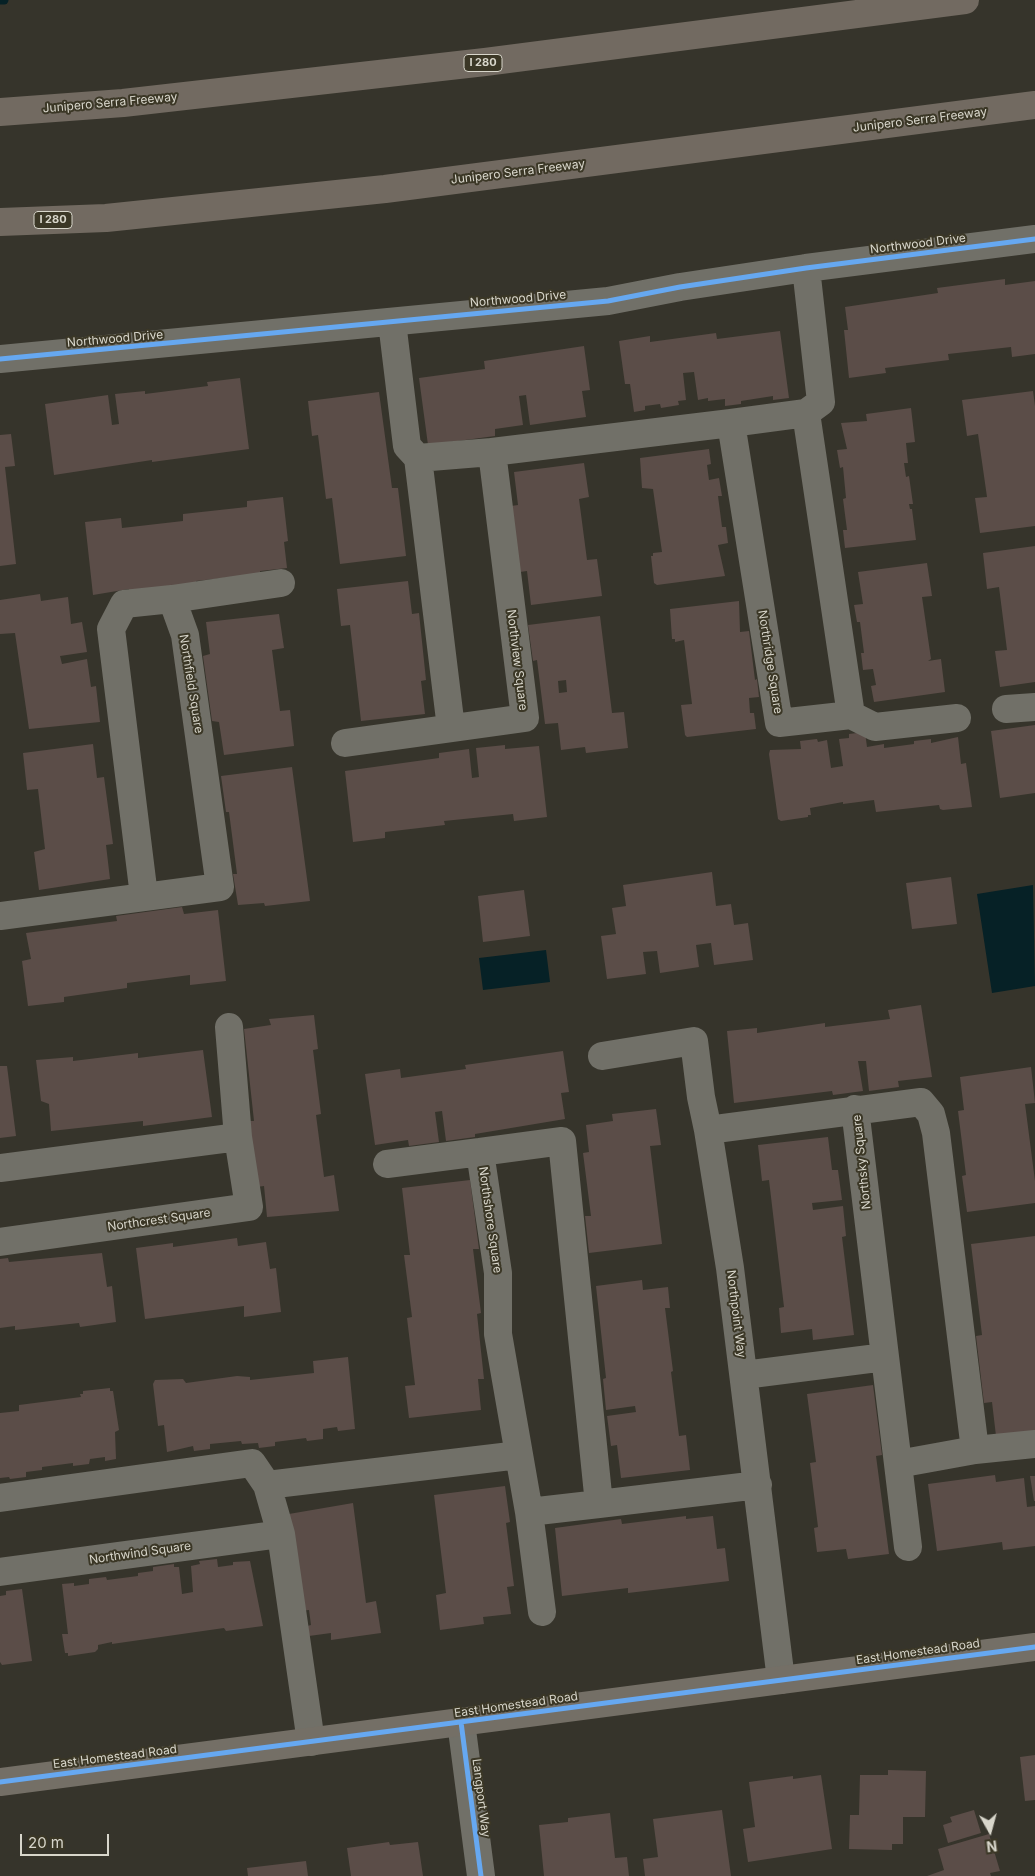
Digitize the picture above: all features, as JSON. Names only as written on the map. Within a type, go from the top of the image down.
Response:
[{"type":"highway","name":"Junipero Serra Freeway","points":[[0,112],[123,103],[485,62],[965,0]]},
{"type":"highway","name":"Junipero Serra Freeway","points":[[0,222],[106,218],[376,190],[1035,105]]},
{"type":"main road","name":"East Homestead Road","points":[[0,1782],[1035,1647]]},
{"type":"street","name":"Northwood Drive","points":[[0,360],[608,301],[680,287],[806,268],[1035,239]]},
{"type":"street","points":[[418,458],[492,452],[806,413],[821,402],[806,268]]},
{"type":"street","points":[[345,743],[451,728],[418,458],[407,446],[392,322]]},
{"type":"street","points":[[806,413],[850,715],[874,727],[957,718]]},
{"type":"street","name":"Northridge Square","points":[[731,423],[779,723],[850,715]]},
{"type":"street","name":"Northview Square","points":[[451,728],[524,718],[492,452]]},
{"type":"street","points":[[144,896],[111,629],[124,604],[172,600],[281,583]]},
{"type":"street","name":"Northfield Square","points":[[0,916],[220,887],[185,635],[172,600]]},
{"type":"street","points":[[1006,709],[1035,706]]},
{"type":"street","name":"Northcrest Square","points":[[0,1242],[249,1207],[238,1138],[229,1027]]},
{"type":"street","name":"Northpoint Way","points":[[602,1056],[694,1041],[700,1097],[708,1130],[730,1268],[781,1680]]},
{"type":"street","name":"Northsky Square","points":[[908,1547],[855,1109],[921,1102],[931,1114],[936,1133],[975,1450]]},
{"type":"street","points":[[708,1130],[855,1109]]},
{"type":"street","points":[[0,1168],[238,1138]]},
{"type":"street","name":"Northshore Square","points":[[542,1612],[529,1512],[498,1334],[498,1273],[480,1152],[562,1141],[599,1504]]},
{"type":"street","points":[[387,1164],[480,1152]]},
{"type":"street","points":[[744,1375],[885,1357]]},
{"type":"street","points":[[898,1464],[975,1450],[1035,1444]]},
{"type":"street","points":[[267,1485],[519,1455]]},
{"type":"street","points":[[0,1498],[252,1463],[267,1485],[281,1534],[311,1742]]},
{"type":"street","points":[[529,1512],[758,1485]]},
{"type":"street","name":"Northwind Square","points":[[0,1572],[281,1534]]},
{"type":"street","name":"Langport Way","points":[[461,1722],[481,1876]]},
{"type":"water","points":[[1033,885],[1035,986],[992,993],[977,894]]},
{"type":"water","points":[[546,950],[550,982],[483,990],[479,958]]},
{"type":"building","points":[[1005,279],[1005,285],[1035,281],[1035,354],[1012,357],[1011,347],[948,354],[949,360],[885,368],[886,373],[849,378],[844,330],[848,330],[845,307],[938,293],[937,288]]},
{"type":"building","points":[[780,331],[789,398],[773,400],[773,396],[741,401],[741,404],[725,406],[725,399],[708,401],[708,398],[698,400],[694,372],[683,373],[686,400],[678,401],[679,405],[661,408],[660,404],[645,406],[645,410],[634,412],[630,384],[625,384],[619,341],[650,336],[650,342],[716,333],[717,339]]},
{"type":"building","points":[[584,346],[590,390],[582,391],[586,417],[530,425],[526,395],[519,396],[523,425],[495,429],[495,436],[428,445],[419,378],[485,369],[484,361]]},
{"type":"building","points":[[240,378],[249,449],[152,462],[152,460],[54,475],[45,404],[108,395],[112,425],[119,424],[115,394],[145,391],[145,394],[208,386],[207,382]]},
{"type":"building","points":[[1033,391],[1035,406],[1035,526],[980,533],[975,498],[987,497],[978,434],[967,436],[962,400]]},
{"type":"building","points":[[379,392],[392,488],[398,488],[406,556],[340,564],[332,498],[326,499],[318,435],[312,436],[308,401]]},
{"type":"building","points":[[911,408],[915,442],[906,443],[908,463],[904,463],[906,477],[909,476],[913,504],[909,504],[910,509],[912,509],[916,540],[845,548],[843,530],[847,530],[843,499],[846,498],[843,467],[840,468],[837,450],[847,449],[841,423],[867,421],[866,414]]},
{"type":"building","points":[[11,434],[15,466],[5,467],[16,564],[0,566],[0,435]]},
{"type":"building","points":[[709,449],[711,464],[707,465],[709,480],[719,478],[722,496],[718,496],[722,527],[726,527],[728,543],[718,545],[725,576],[657,585],[654,583],[651,556],[653,556],[653,553],[662,552],[653,489],[642,488],[640,458]]},
{"type":"building","points":[[584,463],[589,497],[579,499],[587,560],[597,559],[602,596],[531,605],[527,571],[520,572],[511,506],[518,505],[514,472]]},
{"type":"building","points":[[283,497],[288,541],[284,542],[287,568],[260,571],[260,574],[196,581],[197,587],[129,595],[129,589],[93,595],[85,522],[121,518],[122,528],[183,521],[183,514],[247,507],[247,501]]},
{"type":"building","points":[[1035,546],[1035,682],[1000,687],[995,651],[1007,650],[999,587],[987,589],[983,553]]},
{"type":"building","points":[[927,563],[932,596],[922,597],[931,659],[928,661],[941,659],[945,692],[874,702],[871,686],[876,685],[873,669],[863,670],[861,653],[864,653],[860,622],[857,622],[854,605],[863,604],[858,572]]},
{"type":"building","points":[[408,581],[412,614],[419,613],[426,680],[421,681],[425,714],[361,721],[350,625],[341,626],[337,589]]},
{"type":"building","points":[[40,594],[41,601],[68,597],[71,624],[82,622],[87,652],[60,656],[62,664],[87,659],[91,687],[96,686],[100,722],[29,729],[15,633],[0,634],[0,600]]},
{"type":"building","points":[[739,601],[740,632],[749,631],[755,680],[757,679],[759,697],[749,698],[750,713],[754,713],[756,729],[687,737],[685,735],[681,705],[692,704],[684,640],[675,642],[675,639],[672,639],[670,609]]},
{"type":"building","points":[[279,614],[284,648],[272,650],[280,711],[290,710],[294,746],[224,755],[219,722],[212,721],[203,656],[210,654],[206,622]]},
{"type":"building","points":[[600,616],[612,713],[624,712],[628,748],[586,753],[585,747],[561,750],[558,723],[545,724],[537,660],[533,661],[528,625]],"holes":[[[566,680],[567,692],[559,693],[558,681]]]},
{"type":"building","points":[[1035,725],[1035,793],[1000,798],[991,731]]},
{"type":"building","points":[[865,732],[867,747],[884,744],[884,748],[914,744],[914,741],[931,739],[931,743],[958,737],[961,764],[966,763],[972,807],[943,810],[940,809],[939,805],[876,812],[874,800],[843,804],[843,802],[810,808],[811,815],[808,815],[808,817],[781,821],[778,819],[770,750],[801,749],[800,741],[817,739],[818,742],[827,740],[831,768],[843,766],[839,739],[849,738],[849,734]]},
{"type":"building","points":[[93,744],[97,778],[104,777],[113,844],[106,845],[110,879],[39,890],[34,852],[45,849],[38,789],[27,790],[23,753]]},
{"type":"building","points":[[505,745],[505,749],[539,746],[547,817],[514,821],[513,814],[444,821],[445,825],[385,832],[385,838],[353,842],[345,771],[439,758],[439,753],[469,749],[472,778],[479,777],[476,748]]},
{"type":"building","points":[[292,767],[310,901],[265,906],[264,903],[238,905],[233,874],[237,874],[229,812],[226,812],[221,776]]},
{"type":"building","points":[[712,872],[716,906],[731,904],[734,925],[748,923],[753,960],[714,965],[711,943],[696,945],[699,967],[660,973],[657,951],[643,952],[646,974],[607,979],[601,936],[616,934],[612,908],[626,906],[623,885]]},
{"type":"building","points":[[951,877],[957,924],[912,929],[906,883]]},
{"type":"building","points":[[524,890],[530,936],[483,942],[478,896]]},
{"type":"building","points":[[182,907],[184,914],[218,910],[226,981],[190,985],[190,975],[127,983],[127,988],[64,997],[64,1002],[28,1006],[22,961],[31,959],[26,933],[117,921],[116,916]]},
{"type":"building","points":[[921,1005],[932,1077],[898,1081],[899,1087],[869,1091],[866,1061],[858,1061],[863,1091],[833,1095],[832,1091],[734,1103],[727,1031],[757,1028],[757,1033],[825,1023],[825,1027],[890,1019],[888,1010]]},
{"type":"building","points":[[314,1015],[318,1049],[313,1050],[321,1114],[316,1115],[324,1177],[334,1175],[339,1211],[267,1217],[264,1186],[257,1187],[248,1121],[254,1121],[244,1029],[271,1025],[269,1019]]},
{"type":"building","points":[[203,1050],[212,1117],[143,1126],[143,1121],[51,1131],[49,1104],[41,1101],[36,1060],[73,1057],[73,1061],[138,1053],[138,1058]]},
{"type":"building","points":[[563,1051],[569,1092],[561,1093],[565,1119],[475,1134],[475,1137],[446,1141],[442,1111],[435,1112],[439,1142],[409,1146],[408,1140],[375,1145],[365,1074],[400,1069],[401,1078],[466,1069],[465,1065]]},
{"type":"building","points":[[0,1066],[7,1066],[16,1136],[0,1138]]},
{"type":"building","points":[[1031,1067],[1035,1103],[1025,1104],[1035,1181],[1035,1203],[967,1212],[962,1176],[966,1175],[958,1111],[964,1110],[960,1077]]},
{"type":"building","points":[[656,1109],[661,1145],[650,1146],[662,1244],[589,1253],[585,1216],[591,1216],[583,1153],[589,1152],[586,1125],[613,1121],[612,1114]]},
{"type":"building","points":[[828,1137],[832,1170],[838,1170],[842,1200],[812,1203],[813,1210],[843,1206],[846,1236],[842,1237],[854,1335],[813,1340],[812,1329],[781,1333],[779,1308],[784,1307],[769,1180],[762,1181],[758,1145]]},
{"type":"building","points":[[470,1180],[479,1249],[473,1249],[481,1313],[477,1314],[484,1379],[478,1379],[481,1410],[409,1418],[405,1386],[415,1385],[407,1318],[412,1317],[404,1255],[410,1255],[402,1188]]},
{"type":"building","points":[[1035,1236],[1035,1431],[996,1436],[992,1402],[984,1403],[976,1336],[982,1335],[971,1244]]},
{"type":"building","points":[[237,1238],[238,1246],[266,1242],[270,1269],[276,1268],[281,1312],[244,1317],[244,1306],[145,1319],[136,1248],[173,1243],[173,1247]]},
{"type":"building","points":[[102,1253],[107,1287],[112,1286],[116,1322],[80,1327],[79,1323],[15,1330],[15,1326],[0,1328],[0,1259],[8,1258],[9,1262]]},
{"type":"building","points":[[642,1280],[643,1290],[668,1287],[670,1308],[665,1308],[673,1371],[671,1372],[679,1436],[686,1435],[690,1470],[621,1478],[617,1445],[611,1446],[607,1416],[636,1412],[635,1406],[606,1410],[603,1379],[606,1378],[596,1286]]},
{"type":"building","points":[[348,1357],[355,1429],[338,1431],[337,1427],[323,1429],[323,1439],[307,1441],[306,1438],[275,1442],[275,1446],[259,1448],[258,1443],[242,1444],[241,1441],[210,1444],[210,1449],[194,1451],[193,1446],[167,1452],[164,1425],[158,1426],[153,1384],[155,1380],[183,1379],[186,1383],[237,1376],[250,1377],[250,1380],[314,1373],[313,1361]]},
{"type":"building","points":[[873,1385],[882,1455],[876,1456],[889,1554],[848,1559],[846,1549],[817,1552],[814,1528],[818,1527],[810,1463],[816,1462],[807,1394]]},
{"type":"building","points":[[110,1388],[110,1391],[113,1391],[119,1430],[115,1432],[116,1459],[105,1461],[105,1457],[90,1459],[89,1464],[73,1466],[73,1463],[42,1467],[42,1470],[26,1472],[26,1477],[0,1478],[0,1413],[19,1411],[19,1405],[81,1397],[80,1394],[83,1394],[83,1391]]},
{"type":"building","points":[[995,1475],[996,1482],[1024,1478],[1027,1507],[1035,1506],[1035,1546],[1003,1550],[1002,1542],[937,1551],[928,1484]]},
{"type":"building","points":[[1030,1476],[1035,1476],[1035,1501],[1034,1501]]},
{"type":"building","points":[[505,1486],[510,1522],[506,1523],[514,1586],[507,1587],[511,1614],[483,1617],[484,1624],[440,1630],[436,1595],[446,1593],[434,1495]]},
{"type":"building","points":[[353,1503],[366,1603],[376,1601],[381,1633],[331,1640],[331,1633],[309,1636],[307,1626],[311,1625],[309,1610],[299,1611],[283,1515]]},
{"type":"building","points":[[686,1516],[686,1519],[713,1516],[717,1549],[725,1548],[729,1581],[628,1593],[628,1588],[562,1596],[555,1528],[621,1519],[622,1524]]},
{"type":"building","points":[[217,1559],[218,1567],[233,1565],[233,1562],[250,1561],[263,1626],[226,1631],[224,1628],[112,1644],[112,1642],[98,1645],[98,1649],[95,1652],[68,1656],[68,1653],[65,1653],[62,1634],[68,1634],[62,1584],[74,1583],[74,1586],[89,1584],[89,1579],[106,1577],[107,1580],[138,1576],[138,1573],[153,1571],[153,1567],[174,1564],[174,1567],[179,1567],[182,1594],[193,1592],[191,1566],[200,1564],[199,1561]]},
{"type":"building","points":[[22,1589],[32,1661],[2,1665],[0,1662],[0,1596],[6,1595],[6,1591]]},
{"type":"building","points":[[1035,1755],[1035,1800],[1025,1801],[1020,1757]]},
{"type":"building","points":[[888,1770],[926,1771],[925,1817],[903,1817],[903,1844],[892,1844],[892,1850],[849,1849],[850,1815],[859,1815],[860,1775],[888,1775]]},
{"type":"building","points":[[821,1775],[832,1849],[748,1862],[743,1829],[755,1827],[749,1782],[793,1776],[793,1779]]},
{"type":"building","points":[[722,1810],[731,1876],[645,1876],[643,1859],[658,1857],[653,1819]]},
{"type":"building","points":[[974,1810],[981,1833],[948,1843],[943,1825],[952,1822],[950,1817]]},
{"type":"building","points":[[610,1813],[615,1858],[627,1857],[629,1876],[544,1876],[539,1825],[568,1822],[568,1818]]},
{"type":"building","points":[[989,1834],[1000,1871],[990,1873],[991,1876],[927,1876],[944,1870],[938,1849]]},
{"type":"building","points":[[389,1842],[390,1845],[418,1842],[423,1876],[351,1876],[347,1848]]},
{"type":"building","points":[[306,1861],[308,1876],[248,1876],[247,1868]]},
{"type":"cycle path","points":[[0,359],[608,301],[680,287],[806,268],[1035,239]]},
{"type":"cycle path","points":[[0,1782],[1035,1647]]},
{"type":"cycle path","points":[[461,1722],[481,1876]]}]
